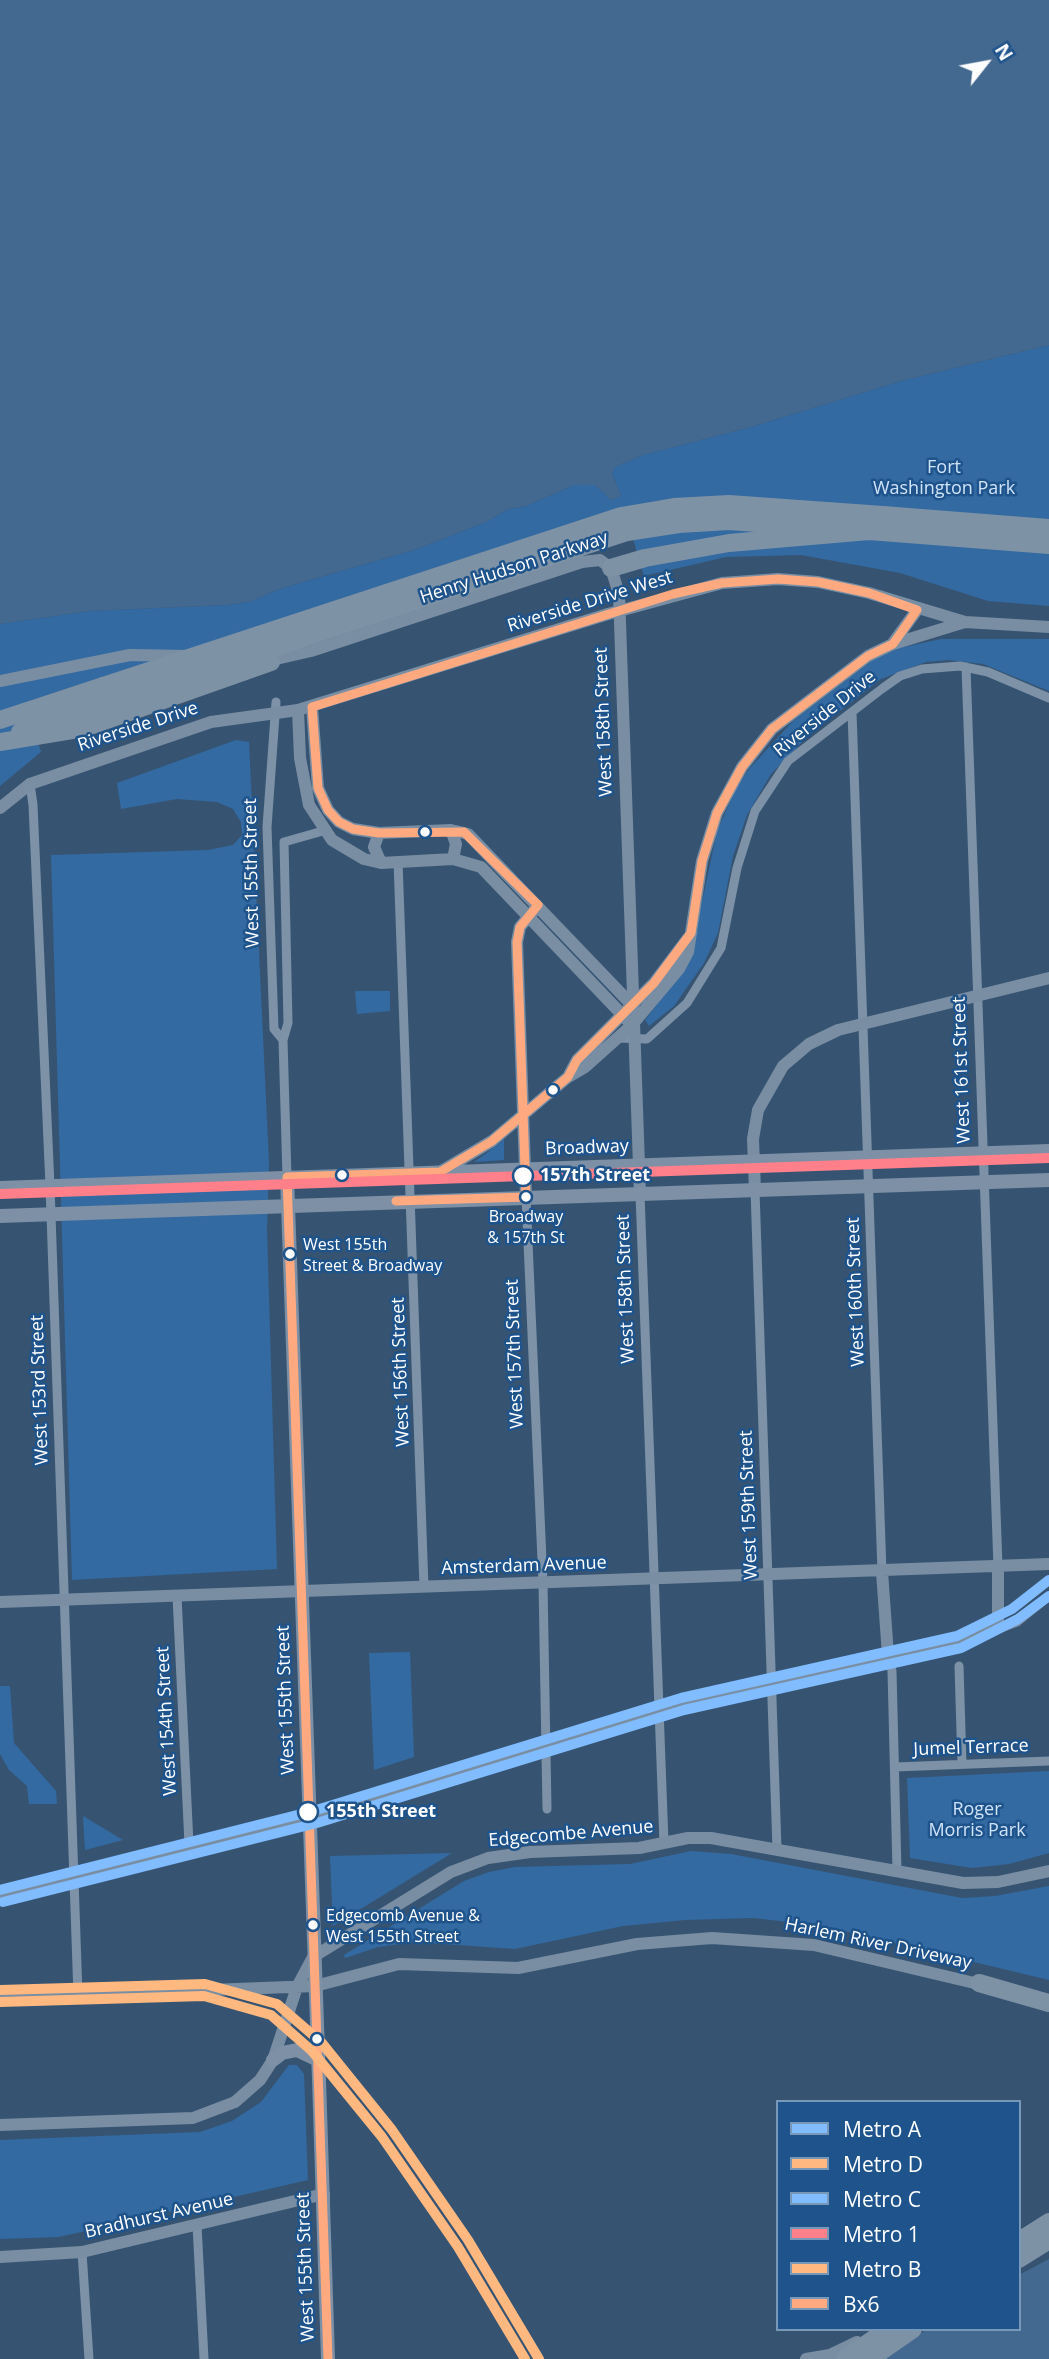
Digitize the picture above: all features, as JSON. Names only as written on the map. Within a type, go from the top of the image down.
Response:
[{"type":"highway","name":"Henry Hudson Parkway","points":[[0,740],[105,694],[567,532],[629,514],[692,505],[737,504],[1049,528]]},
{"type":"highway","name":"Henry Hudson Parkway","points":[[0,720],[105,694],[627,532],[679,524],[729,521],[1049,545]]},
{"type":"highway","points":[[611,568],[623,563],[729,543],[869,531]]},
{"type":"highway","points":[[0,740],[84,729],[271,662]]},
{"type":"highway","points":[[979,1983],[1049,1993]]},
{"type":"highway","points":[[979,1983],[1049,2003]]},
{"type":"highway","points":[[1021,2240],[1049,2222]]},
{"type":"highway","points":[[1021,2258],[1049,2240]]},
{"type":"highway","points":[[847,2359],[885,2331]]},
{"type":"highway","points":[[847,2359],[875,2355],[910,2331]]},
{"type":"main road","points":[[0,681],[130,655],[171,654],[271,662],[582,562],[600,560],[611,568]]},
{"type":"main road","name":"West 158th Street","points":[[611,568],[619,594],[632,1005],[627,1020],[632,1039],[640,1194]]},
{"type":"main road","name":"Riverside Drive West","points":[[312,707],[673,594],[722,583],[778,579],[818,582],[870,593],[917,610],[965,622]]},
{"type":"main road","name":"Riverside Drive","points":[[893,644],[917,610]]},
{"type":"main road","name":"Riverside Drive","points":[[627,1020],[679,969],[688,952],[702,861],[717,813],[742,767],[772,729],[867,656],[893,644],[965,622],[1049,627]]},
{"type":"main road","points":[[130,655],[145,649],[172,646],[292,656]]},
{"type":"main road","points":[[312,707],[318,788],[328,810],[346,826],[379,833],[451,830],[468,834],[627,1020]]},
{"type":"main road","name":"Riverside Drive","points":[[0,808],[30,784],[211,722],[312,707]]},
{"type":"main road","points":[[298,710],[300,758],[306,797],[323,831],[346,851],[381,863],[453,859],[481,867],[533,911],[632,1005]]},
{"type":"main road","points":[[451,830],[456,844],[453,859]]},
{"type":"main road","points":[[379,833],[374,846],[381,863]]},
{"type":"main road","name":"West 157th Street","points":[[526,1197],[517,942],[520,927],[533,911]]},
{"type":"main road","name":"Riverside Drive","points":[[632,1005],[654,983],[691,933]]},
{"type":"main road","name":"West 159th Street","points":[[755,1189],[753,1132],[758,1110],[783,1066],[825,1035],[1049,978]]},
{"type":"main road","points":[[440,1172],[485,1145],[568,1077],[585,1067],[618,1038],[627,1020]]},
{"type":"main road","points":[[568,1077],[577,1060],[627,1020]]},
{"type":"main road","name":"Broadway","points":[[0,1188],[1049,1151]]},
{"type":"main road","name":"West 155th Street","points":[[286,1177],[329,2359]]},
{"type":"main road","points":[[0,1216],[287,1204],[1049,1180]]},
{"type":"main road","name":"Amsterdam Avenue","points":[[0,1602],[1049,1564]]},
{"type":"main road","name":"West 161st Street","points":[[985,1634],[998,1620],[998,1567]]},
{"type":"main road","name":"West 160th Street","points":[[882,1572],[888,1655]]},
{"type":"main road","points":[[0,1893],[309,1815],[658,1707],[985,1634]]},
{"type":"main road","name":"Edgecombe Avenue","points":[[0,2125],[193,2118],[208,2115],[247,2093],[261,2080],[273,2060],[297,1987],[313,1958],[467,1863],[508,1854],[629,1849],[710,1838],[963,1883],[998,1882],[1049,1871]]},
{"type":"main road","name":"Harlem River Driveway","points":[[0,1998],[315,1986],[399,1964],[518,1968],[623,1946],[712,1938],[814,1945],[979,1983],[1023,2003],[1049,2010]]},
{"type":"main road","points":[[273,2060],[282,2053],[297,2050],[318,2060]]},
{"type":"main road","points":[[324,2194],[329,2359]]},
{"type":"main road","name":"Bradhurst Avenue","points":[[0,2257],[82,2252],[324,2194]]},
{"type":"main road","points":[[1021,2232],[1049,2212]]},
{"type":"main road","points":[[806,2359],[843,2350],[875,2331]]},
{"type":"street","name":"Riverside Drive","points":[[618,1038],[648,1039],[687,1003],[721,948],[737,868],[755,811],[788,761],[900,676],[922,669],[966,667],[988,672],[1049,698]]},
{"type":"street","name":"West 161st Street","points":[[966,667],[998,1567]]},
{"type":"street","name":"West 155th Street","points":[[276,702],[267,827],[274,1029],[283,1040]]},
{"type":"street","name":"West 160th Street","points":[[852,712],[882,1572]]},
{"type":"street","name":"West 153rd Street","points":[[30,784],[50,1186],[78,1995]]},
{"type":"street","name":"West 155th Street","points":[[286,1177],[283,1040],[288,1023],[285,842],[323,831]]},
{"type":"street","name":"West 156th Street","points":[[398,861],[424,1587]]},
{"type":"street","name":"West 159th Street","points":[[755,1189],[777,1849]]},
{"type":"street","name":"West 158th Street","points":[[640,1194],[664,1843]]},
{"type":"street","name":"West 157th Street","points":[[526,1197],[543,1583],[547,1809]]},
{"type":"street","points":[[985,1634],[1017,1622],[1049,1595]]},
{"type":"street","name":"West 154th Street","points":[[177,1596],[189,1844]]},
{"type":"street","name":"West 160th Street","points":[[888,1655],[892,1671],[897,1871]]},
{"type":"street","points":[[959,1666],[962,1764]]},
{"type":"street","name":"Jumel Terrace","points":[[895,1767],[1049,1761]]},
{"type":"street","points":[[319,2085],[324,2194]]},
{"type":"street","points":[[198,2225],[204,2359]]},
{"type":"street","points":[[82,2252],[89,2359]]},
{"type":"green space","name":"Fort Washington Park","points":[[1049,345],[1049,606],[988,601],[900,573],[801,555],[726,557],[644,576],[624,508],[26,702],[41,752],[0,786],[0,624],[89,611],[227,605],[252,601],[279,589],[417,549],[486,522],[508,509],[526,506],[574,485],[595,485],[611,500],[621,496],[612,473],[615,467],[643,455],[751,427],[901,381]]},
{"type":"green space","points":[[941,639],[1049,639],[1049,691],[983,664],[948,660],[926,662],[881,679],[810,734],[771,774],[747,815],[733,856],[718,933],[704,963],[674,1006],[649,1026],[645,1020],[680,974],[692,950],[717,831],[735,791],[749,769],[793,721],[873,660],[899,648]]},
{"type":"green space","points":[[236,740],[249,742],[269,1162],[267,1229],[277,1569],[72,1580],[51,855],[208,850],[233,845],[242,835],[241,822],[233,809],[217,802],[177,799],[121,809],[117,783]]},
{"type":"green space","points":[[355,991],[390,991],[390,1011],[357,1014]]},
{"type":"green space","points":[[504,1139],[504,1160],[474,1162],[488,1152]]},
{"type":"green space","points":[[410,1652],[414,1757],[374,1770],[369,1653]]},
{"type":"green space","points":[[0,1686],[10,1686],[14,1743],[56,1791],[57,1804],[29,1804],[27,1786],[9,1770],[0,1754]]},
{"type":"green space","name":"Roger Morris Park","points":[[1049,1771],[1049,1853],[1009,1864],[972,1868],[910,1858],[907,1778]]},
{"type":"green space","points":[[83,1816],[123,1840],[85,1850]]},
{"type":"green space","points":[[691,1851],[731,1854],[962,1898],[995,1896],[1049,1886],[1049,1980],[824,1926],[753,1918],[685,1920],[623,1926],[515,1949],[414,1942],[378,1947],[345,1958],[344,1955],[464,1881],[489,1872],[515,1867],[630,1864]]},
{"type":"green space","points":[[452,1853],[333,1926],[330,1856]]},
{"type":"green space","points":[[289,2065],[297,2065],[304,2074],[308,2180],[59,2237],[0,2239],[0,2140],[200,2132],[232,2121],[261,2102]]},
{"type":"shaded area","points":[[0,0],[1049,0],[1049,345],[901,381],[751,427],[643,455],[615,467],[612,473],[621,496],[611,500],[595,485],[574,485],[526,506],[508,509],[486,522],[417,549],[279,589],[252,601],[227,605],[89,611],[0,624]]},
{"type":"shaded area","points":[[1049,2259],[1049,2359],[885,2359],[924,2331],[1021,2331],[1021,2274]]},
{"type":"metro line","name":"1","points":[[0,1194],[1049,1158]]},
{"type":"metro line","name":"A","points":[[0,1890],[313,1811],[681,1698],[957,1636],[1012,1609],[1049,1580]]},
{"type":"metro line","name":"C","points":[[3,1902],[317,1823],[684,1710],[961,1648],[1018,1619],[1049,1596]]},
{"type":"metro line","name":"D","points":[[0,1990],[205,1984],[277,2004],[321,2042],[392,2130],[468,2240],[539,2359]]},
{"type":"metro line","name":"B","points":[[0,2002],[204,1996],[271,2015],[312,2051],[382,2137],[458,2247],[525,2359]]},
{"type":"transit line","name":"Bx6","points":[[312,707],[673,594],[722,583],[778,579],[818,582],[869,593],[917,610]]},
{"type":"transit line","name":"Bx6","points":[[328,2359],[287,1177],[440,1172],[492,1141],[568,1077],[577,1060],[654,983],[691,933],[702,861],[717,813],[742,767],[772,729],[868,656],[893,644],[917,610]]},
{"type":"transit line","name":"Bx6","points":[[312,707],[318,788],[328,810],[339,822],[353,829],[379,833],[464,832],[538,905],[520,927],[517,942],[526,1197],[396,1201]]},
{"type":"place","name":"157th Street","points":[[523,1176]]},
{"type":"place","name":"Broadway & 157th St","points":[[526,1197]]},
{"type":"place","name":"West 155th Street & Broadway","points":[[290,1254]]},
{"type":"place","name":"155th Street","points":[[308,1812]]},
{"type":"place","name":"Edgecomb Avenue & West 155th Street","points":[[313,1925]]}]
